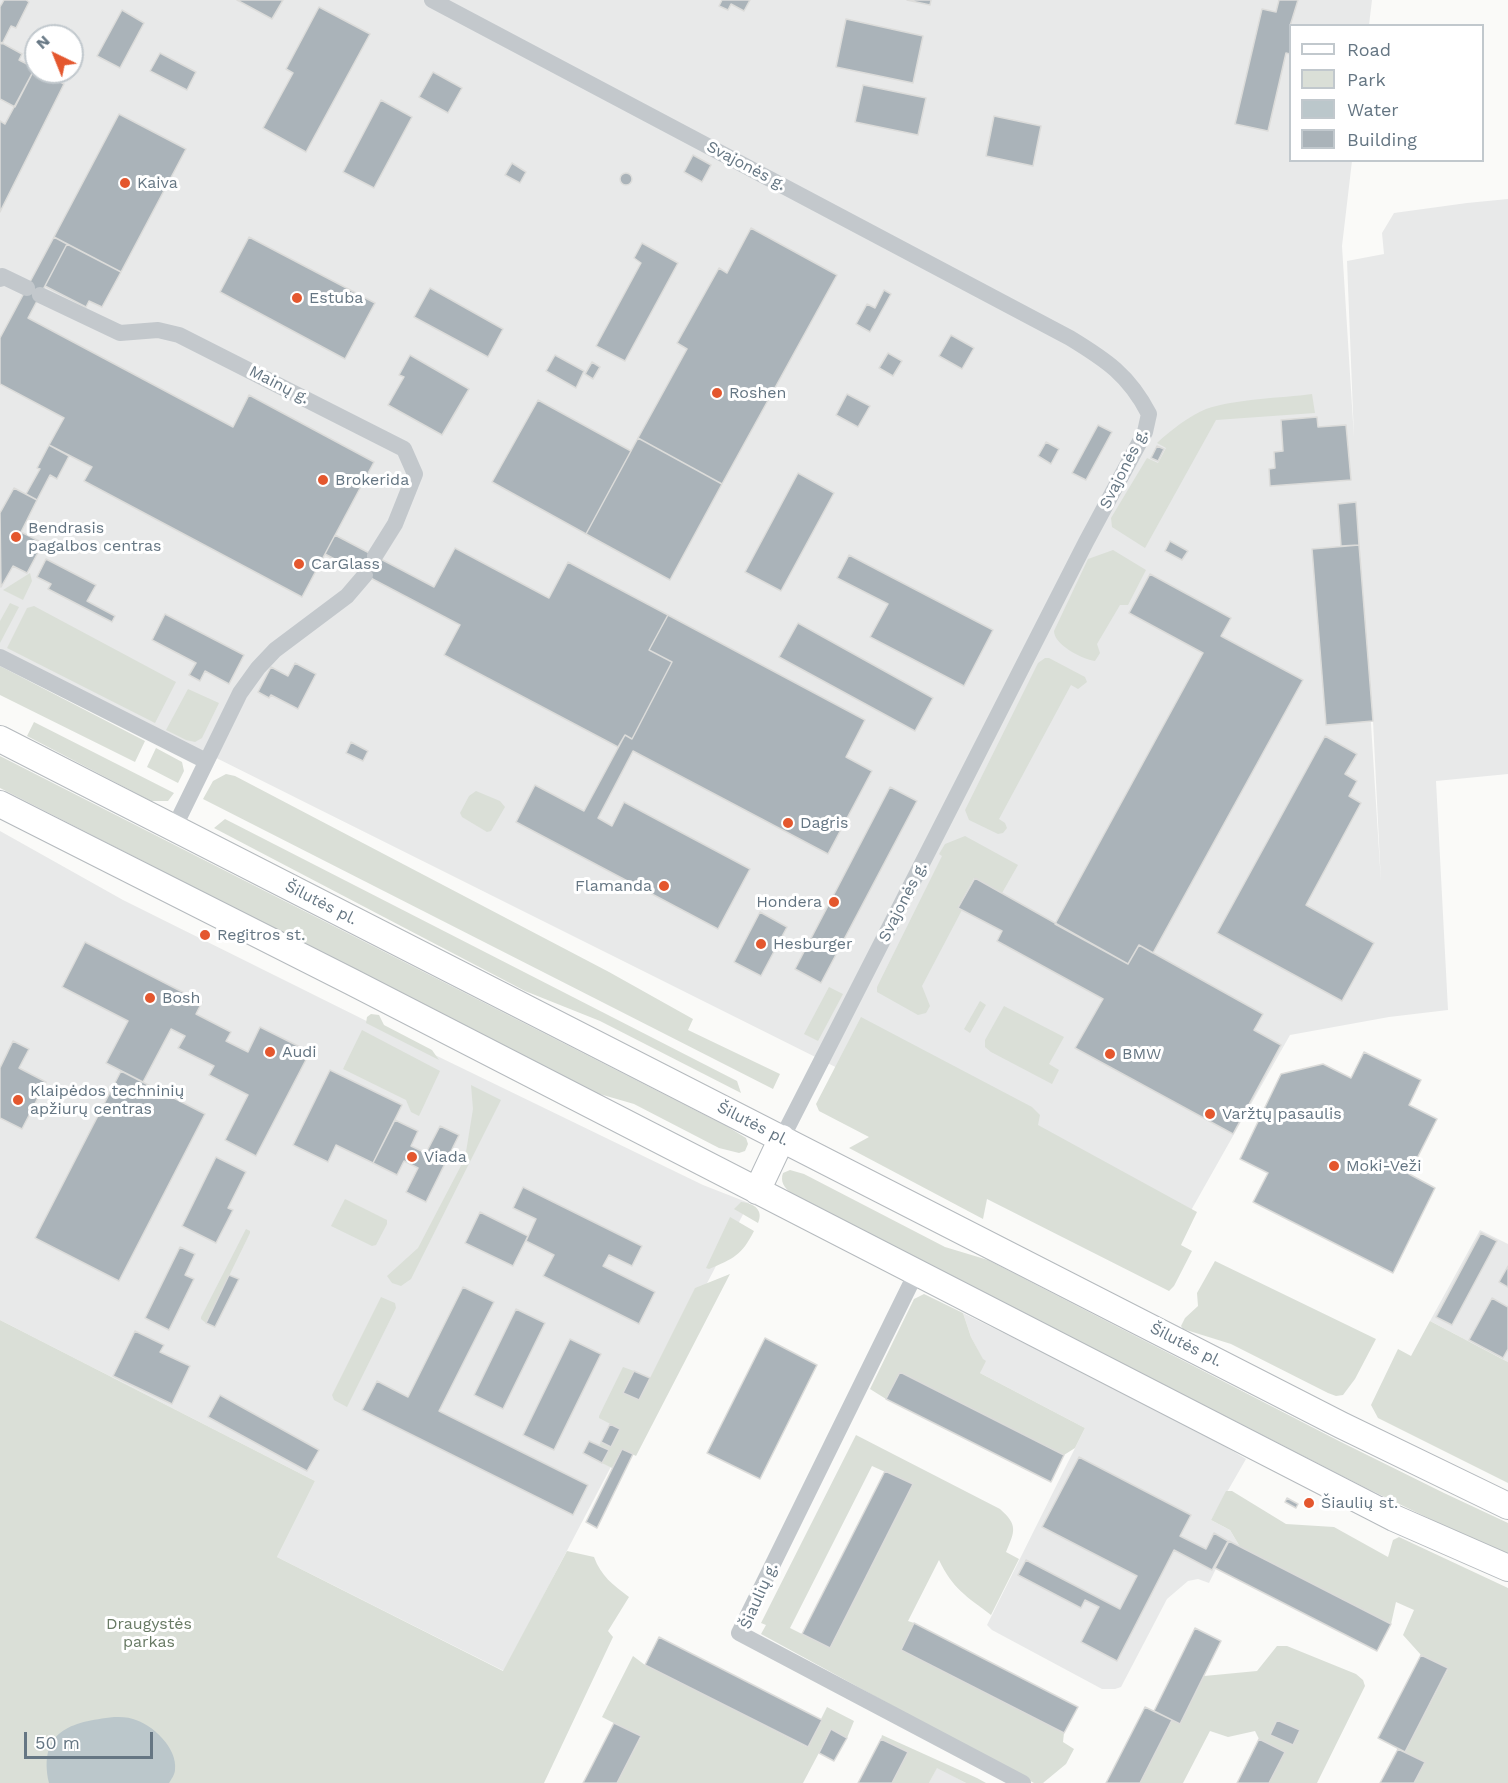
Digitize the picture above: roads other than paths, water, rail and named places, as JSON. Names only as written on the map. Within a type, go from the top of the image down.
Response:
[{"type":"main road","name":"Šilutės pl.","points":[[0,739],[1341,1425],[1508,1506]]},
{"type":"main road","points":[[0,804],[1394,1518],[1508,1568]]},
{"type":"main road","points":[[757,1191],[782,1138]]},
{"type":"street","name":"Svajonės g.","points":[[432,0],[1070,338],[1118,370],[1131,384],[1149,414],[1145,432],[1086,542],[782,1138]]},
{"type":"street","name":"Mainų g.","points":[[0,279],[2,276],[120,333],[158,330],[179,335],[404,449],[415,474],[395,524],[375,556]]},
{"type":"street","points":[[174,828],[240,693],[258,668],[275,650],[347,596],[365,574]]},
{"type":"street","points":[[0,657],[206,761]]},
{"type":"street","name":"Šiaulių g.","points":[[915,1273],[739,1633],[1023,1783]]},
{"type":"water","points":[[114,1717],[140,1722],[162,1738],[175,1762],[175,1772],[169,1783],[49,1783],[48,1751],[61,1732],[84,1722]]},
{"type":"place","name":"Kaiva","points":[[125,183]]},
{"type":"place","name":"Estuba","points":[[297,298]]},
{"type":"place","name":"Roshen","points":[[717,393]]},
{"type":"place","name":"Brokerida","points":[[323,480]]},
{"type":"place","name":"Bendrasis pagalbos centras","points":[[16,537]]},
{"type":"place","name":"CarGlass","points":[[299,564]]},
{"type":"place","name":"Dagris","points":[[788,823]]},
{"type":"place","name":"Flamanda","points":[[664,886]]},
{"type":"place","name":"Hondera","points":[[834,902]]},
{"type":"place","name":"Regitros st.","points":[[205,935]]},
{"type":"place","name":"Hesburger","points":[[761,944]]},
{"type":"place","name":"Bosh","points":[[150,998]]},
{"type":"place","name":"Audi","points":[[270,1052]]},
{"type":"place","name":"BMW","points":[[1110,1054]]},
{"type":"place","name":"Klaipėdos techninių apžiurų centras","points":[[18,1100]]},
{"type":"place","name":"Varžtų pasaulis","points":[[1210,1114]]},
{"type":"place","name":"Viada","points":[[412,1157]]},
{"type":"place","name":"Moki-Veži","points":[[1334,1166]]},
{"type":"place","name":"Šiaulių st.","points":[[1309,1503]]},
{"type":"park label","name":"Draugystės parkas","points":[[149,1633]]}]
